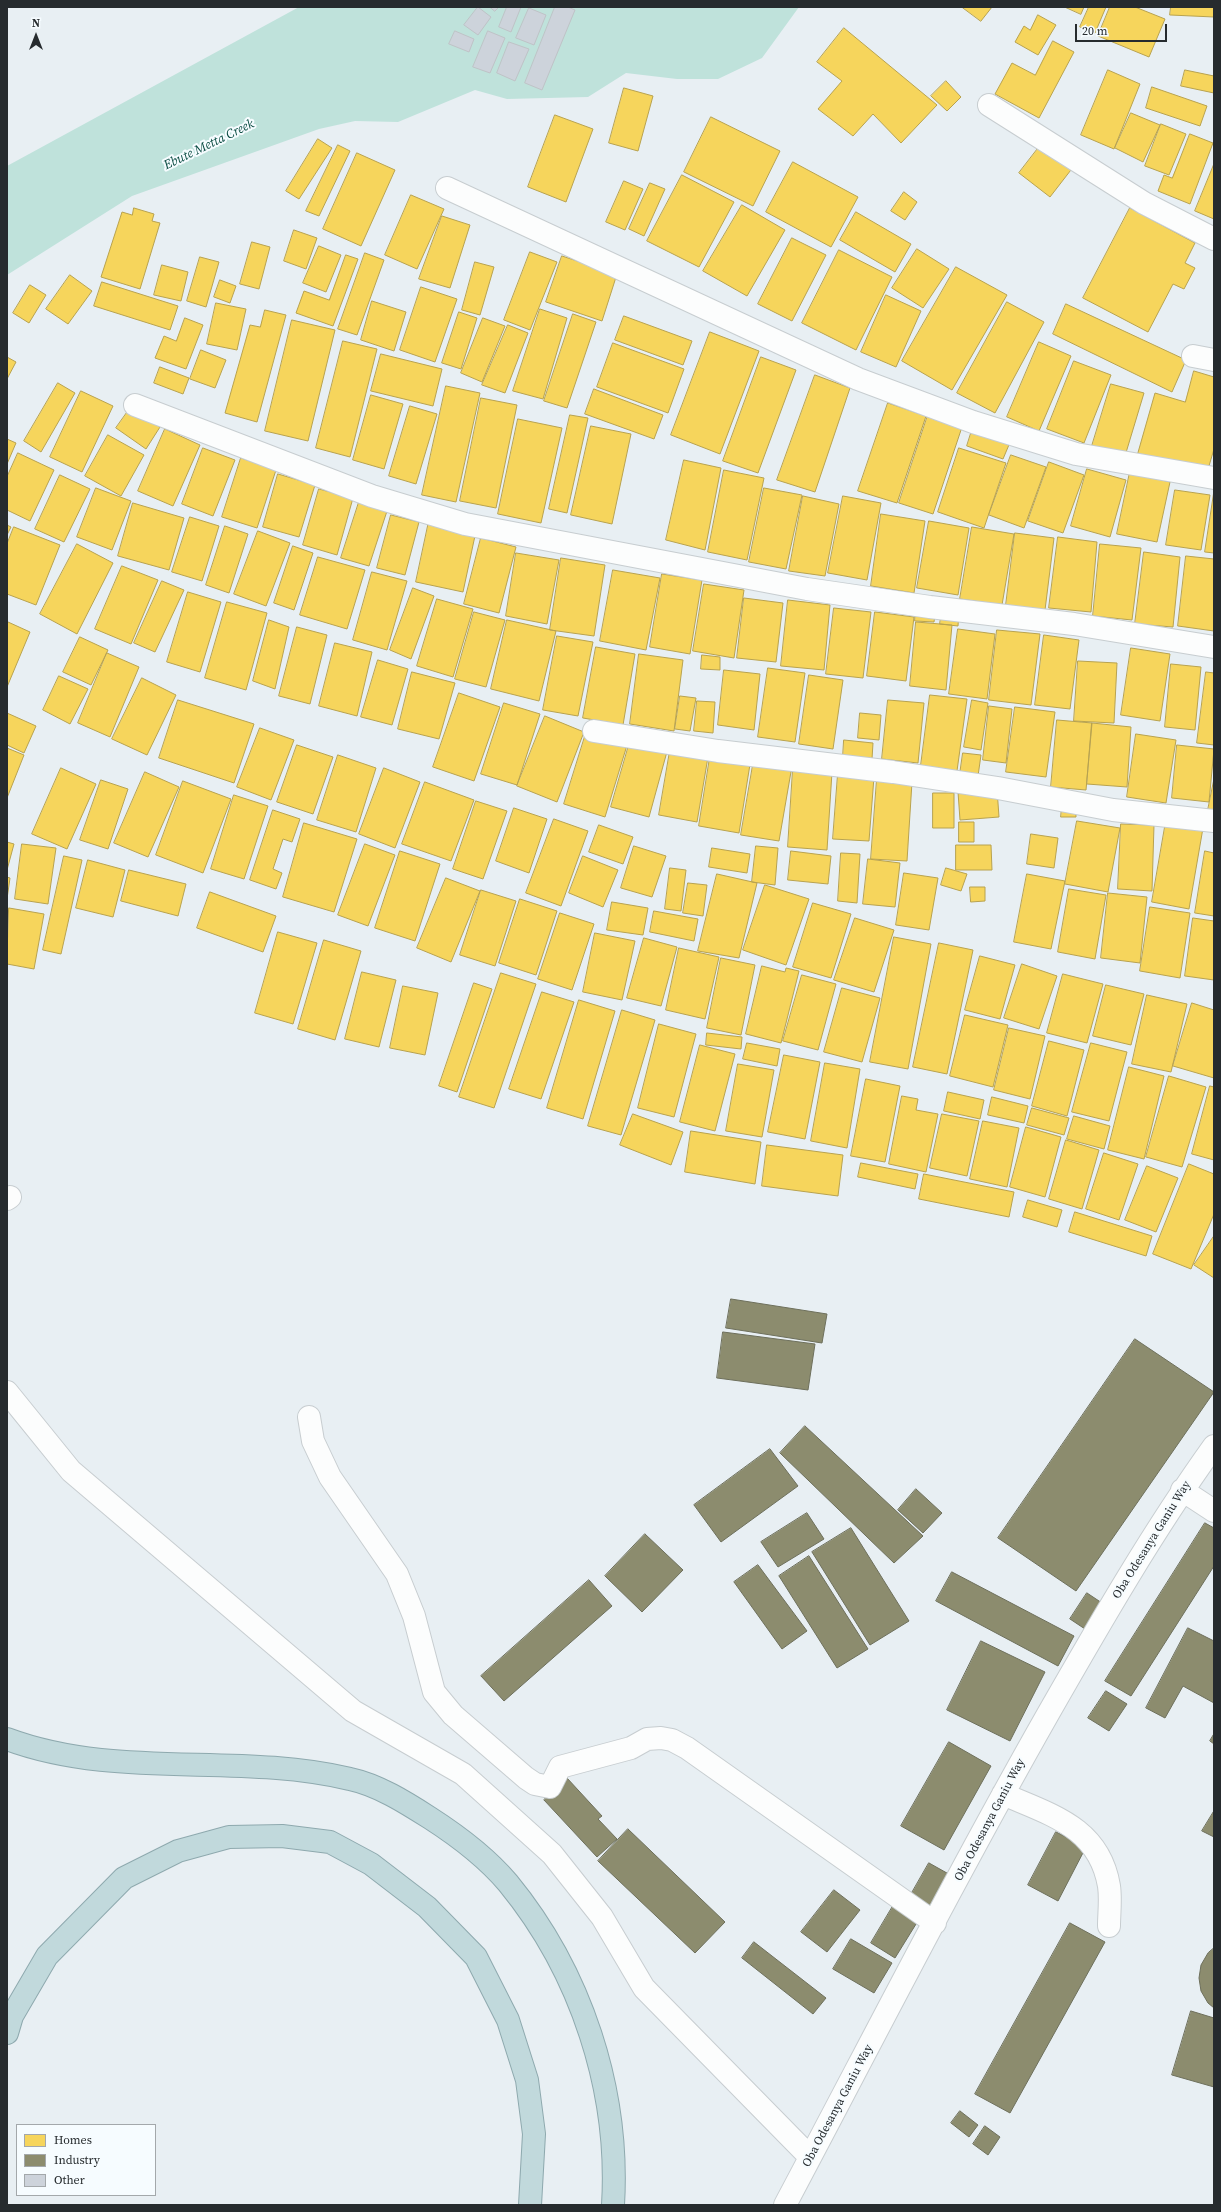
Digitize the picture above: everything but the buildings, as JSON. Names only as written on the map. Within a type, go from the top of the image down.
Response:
[{"type":"highway","points":[[7,1739],[38,1751],[98,1760],[296,1770],[352,1779],[401,1799],[461,1838],[507,1882],[543,1933],[574,1989],[596,2049],[608,2108],[615,2171],[613,2205]]},
{"type":"highway","points":[[7,2033],[12,2016],[47,1956],[124,1878],[178,1850],[229,1837],[282,1836],[330,1842],[371,1864],[427,1907],[476,1957],[508,2020],[527,2080],[534,2134],[530,2205]]},
{"type":"street","points":[[989,105],[1144,203],[1214,238]]},
{"type":"street","points":[[447,188],[858,379],[972,422],[1076,454],[1214,478]]},
{"type":"street","points":[[135,405],[372,496],[465,524],[807,588],[930,607],[1074,624],[1214,647]]},
{"type":"street","points":[[594,731],[718,751],[901,773],[998,788],[1113,810],[1214,821]]},
{"type":"street","points":[[7,1392],[72,1471],[353,1711],[463,1774],[552,1854],[602,1917],[644,1988],[810,2157]]},
{"type":"street","points":[[309,1417],[314,1441],[330,1477],[397,1574],[414,1616],[434,1692],[453,1715],[526,1778],[535,1784],[550,1787],[560,1767],[631,1748],[647,1739],[660,1738],[672,1740],[687,1748],[773,1806],[935,1923]]},
{"type":"street","name":"Oba Odesanya Ganiu Way","points":[[785,2205],[1003,1794],[1095,1632],[1182,1490],[1214,1446]]},
{"type":"street","points":[[1182,1490],[1214,1511]]},
{"type":"street","points":[[1003,1794],[1070,1824],[1099,1853],[1109,1887],[1108,1926]]},
{"type":"water","name":"Ebute Metta Creek","points":[[299,7],[799,7],[762,58],[718,79],[677,79],[626,73],[588,97],[507,99],[475,90],[398,122],[355,121],[319,129],[132,196],[7,275],[7,166]]}]
